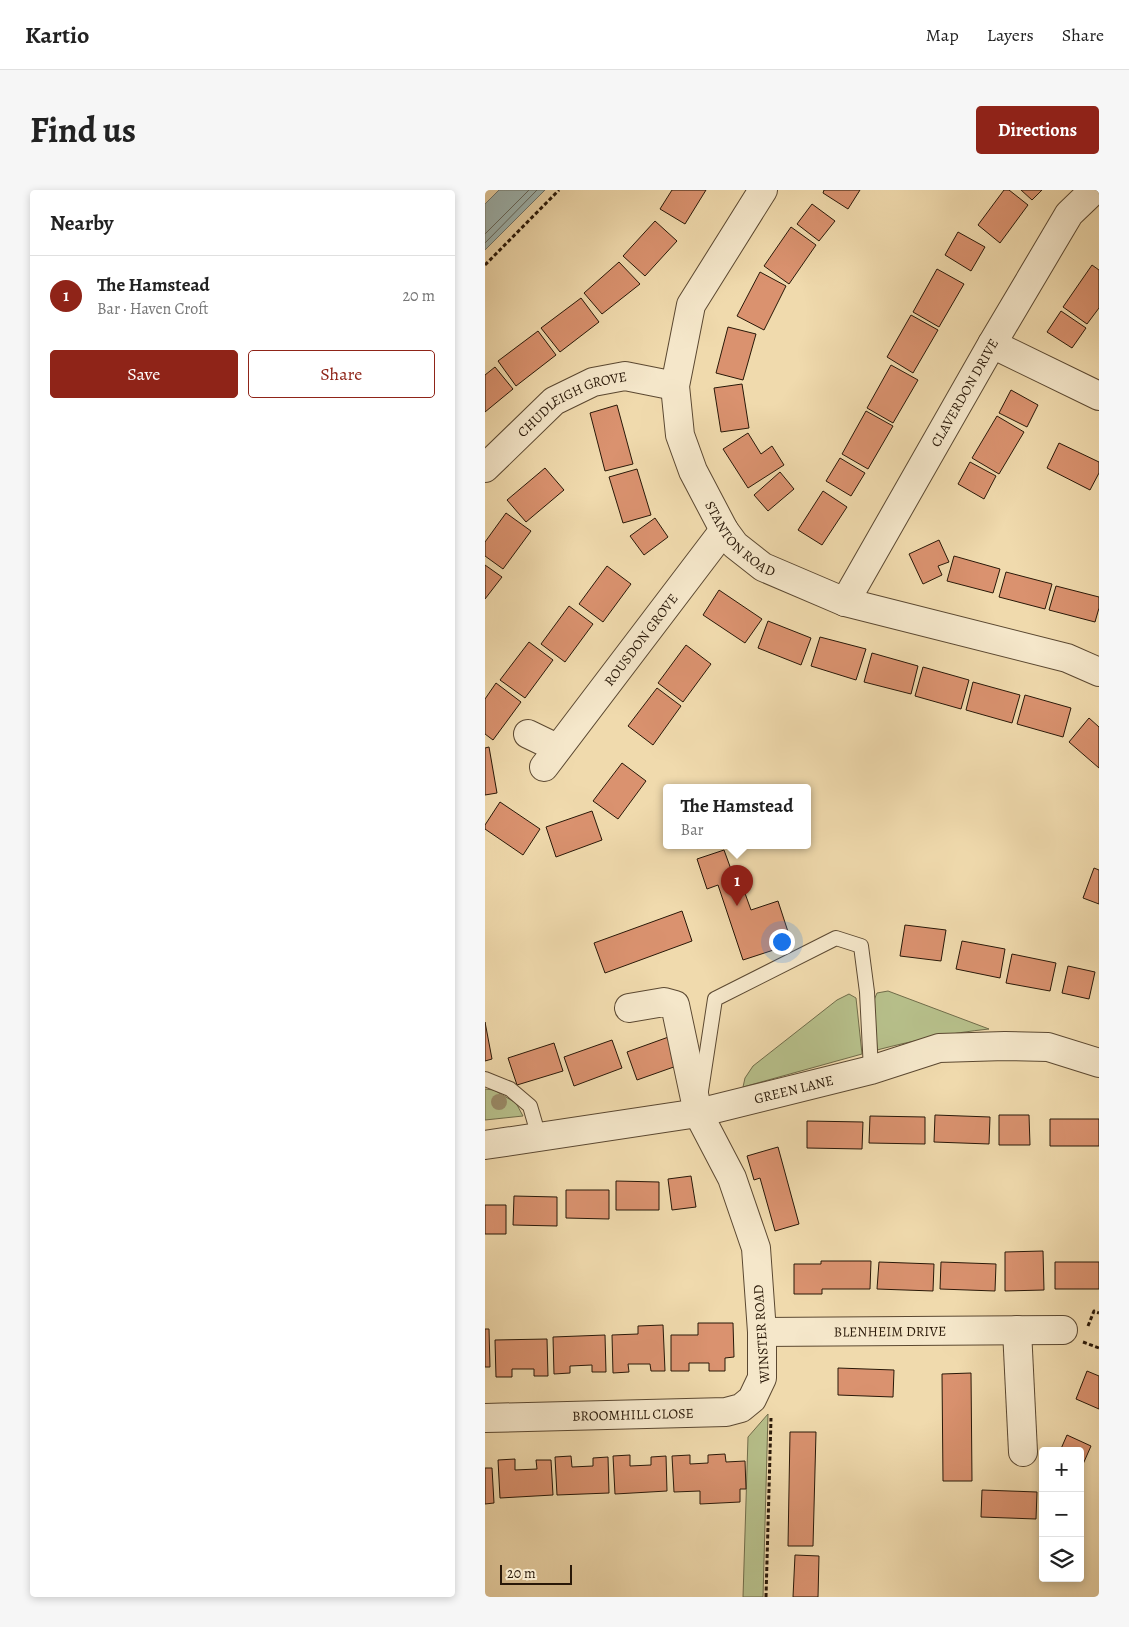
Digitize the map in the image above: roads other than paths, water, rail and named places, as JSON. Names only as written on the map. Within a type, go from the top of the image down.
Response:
[{"type":"street","name":"STANTON ROAD","points":[[763,190],[691,305],[675,386],[680,435],[693,472],[724,530],[735,545],[763,567],[845,602],[1067,658],[1099,672]]},
{"type":"street","name":"CLAVERDON DRIVE","points":[[845,602],[992,344],[1069,214],[1094,190]]},
{"type":"street","points":[[992,344],[1099,396]]},
{"type":"street","name":"CHUDLEIGH GROVE","points":[[485,468],[554,402],[593,382],[625,376],[675,386]]},
{"type":"street","name":"ROUSDON GROVE","points":[[528,734],[551,758],[724,530]]},
{"type":"street","name":"WINSTER ROAD","points":[[629,1008],[664,1002],[675,1005],[698,1113],[732,1178],[756,1248],[762,1378]]},
{"type":"street","name":"GREEN LANE","points":[[485,1144],[698,1113],[871,1070],[939,1048],[1005,1046],[1048,1048],[1099,1063]]},
{"type":"street","points":[[1017,1330],[1023,1452]]},
{"type":"street","name":"BLENHEIM DRIVE","points":[[761,1332],[1063,1330]]},
{"type":"street","name":"BROOMHILL CLOSE","points":[[485,1418],[726,1412],[741,1408],[753,1398],[762,1378]]},
{"type":"lane","points":[[698,1113],[715,999],[836,938],[861,946],[867,992],[871,1070]]},
{"type":"lane","points":[[485,1079],[510,1089],[530,1106],[539,1137]]},
{"type":"water","points":[[499,190],[545,190],[485,250],[485,204]]},
{"type":"place","name":"The Hamstead","points":[[737,906]]}]
